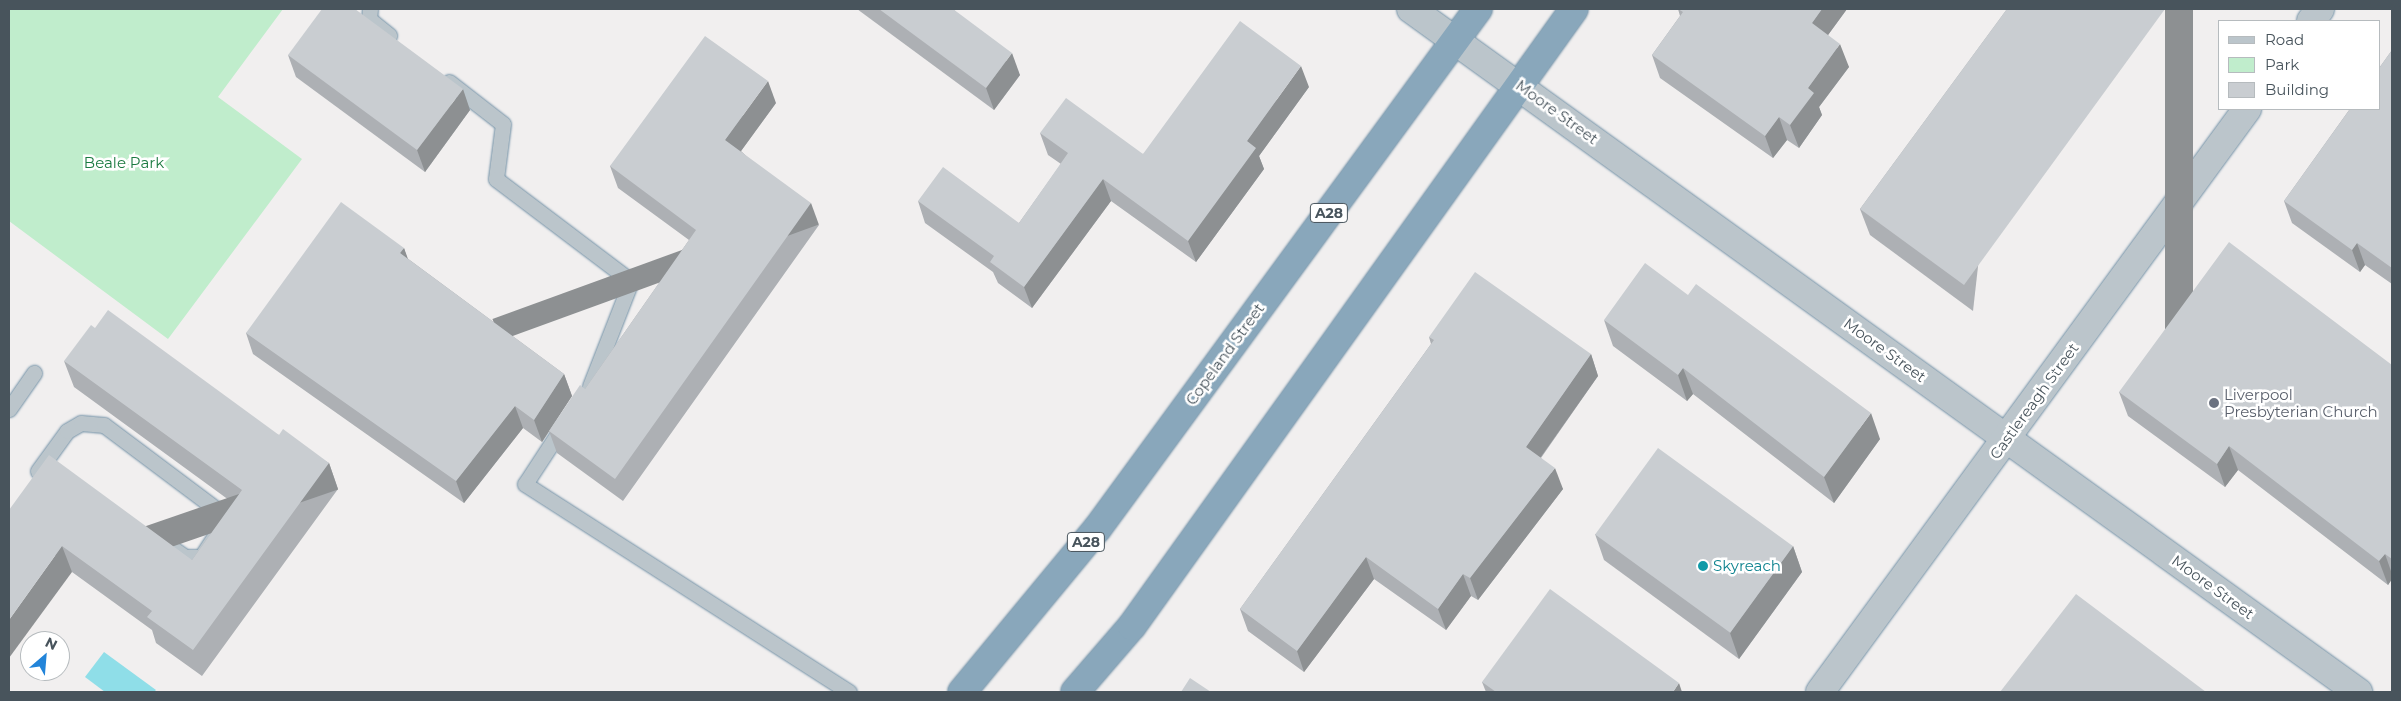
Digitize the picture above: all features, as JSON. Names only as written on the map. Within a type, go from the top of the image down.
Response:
[{"type":"highway","name":"Copeland Street","points":[[962,692],[1097,529],[1478,9]]},
{"type":"highway","points":[[1075,692],[1132,626],[1574,9]]},
{"type":"street","name":"Moore Street","points":[[1411,9],[1519,84],[2358,692]]},
{"type":"street","points":[[2312,20],[2320,9]]},
{"type":"street","name":"Castlereagh Street","points":[[1820,692],[2246,110]]},
{"type":"lane","points":[[370,9],[369,19],[401,44]]},
{"type":"lane","points":[[432,69],[502,124],[496,179],[631,281],[596,377],[525,484],[848,692]]},
{"type":"lane","points":[[9,409],[34,373]]},
{"type":"lane","points":[[32,481],[48,457],[74,426],[92,422],[104,426],[216,509],[221,518],[220,528],[201,557],[185,557],[161,540]]},
{"type":"lane","points":[[48,457],[64,469]]},
{"type":"green space","name":"Beale Park","points":[[9,9],[283,9],[218,97],[302,159],[168,339],[9,221]]},
{"type":"water","points":[[104,652],[156,690],[154,692],[105,692],[85,677]]},
{"type":"building","points":[[322,9],[355,9],[463,89],[417,150],[288,55]]},
{"type":"building","points":[[879,9],[953,9],[1012,53],[986,88]]},
{"type":"building","points":[[1678,9],[1822,9],[1812,23],[1840,44],[1808,88],[1814,93],[1790,125],[1779,117],[1765,136],[1652,55],[1683,12]]},
{"type":"building","points":[[2007,9],[2165,9],[1964,285],[1860,209]]},
{"type":"building","points":[[1240,21],[1301,66],[1247,141],[1256,148],[1188,241],[1103,179],[1024,287],[990,262],[994,256],[918,201],[943,167],[1019,223],[1068,153],[1040,133],[1066,98],[1143,154]]},
{"type":"building","points":[[705,36],[768,81],[725,140],[811,203],[615,479],[549,431],[580,385],[585,389],[696,230],[610,166]]},
{"type":"building","points":[[2392,50],[2392,268],[2357,243],[2352,250],[2284,201],[2349,110],[2381,110],[2381,66]]},
{"type":"building","points":[[341,202],[404,248],[400,253],[564,374],[534,420],[515,406],[456,481],[246,333]]},
{"type":"building","points":[[2229,242],[2392,365],[2392,559],[2385,554],[2379,561],[2229,446],[2217,464],[2119,392]]},
{"type":"building","points":[[1645,263],[1688,295],[1696,284],[1871,413],[1824,477],[1683,368],[1678,375],[1604,320]]},
{"type":"building","points":[[1475,272],[1591,354],[1526,447],[1555,468],[1470,578],[1463,574],[1438,609],[1366,557],[1297,651],[1240,609],[1434,340],[1429,337]]},
{"type":"building","points":[[108,310],[279,435],[283,429],[329,463],[193,650],[147,617],[152,611],[62,546],[9,620],[9,510],[49,455],[192,560],[242,490],[64,361],[91,325],[95,328]]},
{"type":"building","name":"Skyreach","points":[[1658,448],[1793,546],[1730,633],[1595,535]]},
{"type":"building","points":[[1550,589],[1679,683],[1673,692],[1496,692],[1482,682]]},
{"type":"building","points":[[2076,594],[2206,692],[2000,692]]},
{"type":"building","points":[[1190,678],[1211,692],[1181,692]]},
{"type":"place","name":"Liverpool Presbyterian Church","points":[[2214,403]]},
{"type":"place","name":"Skyreach","points":[[1703,566]]}]
